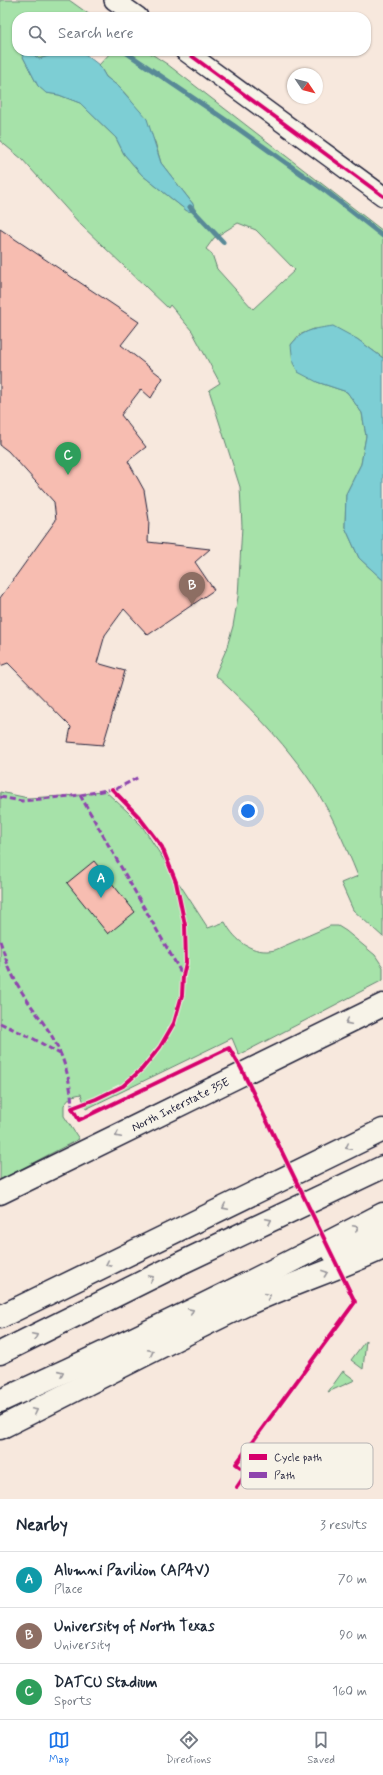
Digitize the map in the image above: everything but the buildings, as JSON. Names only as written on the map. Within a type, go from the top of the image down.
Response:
[{"type":"main road","name":"North Interstate 35E","points":[[0,1193],[383,1005]]},
{"type":"main road","points":[[0,1317],[383,1130]]},
{"type":"main road","points":[[0,1353],[383,1167]]},
{"type":"main road","points":[[0,1400],[100,1355],[272,1272],[383,1214]]},
{"type":"main road","points":[[272,1272],[383,1236]]},
{"type":"main road","points":[[0,1428],[241,1307],[303,1281],[347,1265],[383,1248]]},
{"type":"street","points":[[114,0],[131,12]]},
{"type":"street","points":[[192,56],[383,196]]},
{"type":"green space","points":[[0,0],[69,0],[86,12],[12,12],[12,56],[23,56],[38,86],[47,93],[59,95],[80,103],[116,138],[124,154],[142,175],[187,211],[193,204],[161,163],[155,142],[130,99],[119,87],[106,77],[99,65],[107,56],[155,56],[383,231],[383,358],[357,339],[314,329],[299,335],[291,345],[317,382],[347,392],[362,413],[366,436],[361,464],[346,494],[345,527],[359,558],[383,580],[383,937],[353,910],[341,883],[358,876],[345,844],[325,804],[283,744],[250,708],[215,675],[226,650],[233,626],[238,597],[242,526],[240,487],[209,390],[220,383],[192,331],[170,305],[168,308],[81,225],[22,159],[0,141]],"holes":[[[238,223],[256,230],[295,270],[253,309],[217,269],[212,254],[206,249],[214,238]]]},
{"type":"green space","points":[[35,56],[48,56],[39,59]]},
{"type":"green space","points":[[104,790],[142,826],[208,928],[225,922],[239,941],[252,948],[267,951],[275,950],[330,926],[338,926],[375,955],[383,967],[383,980],[239,1055],[232,1038],[86,1109],[81,1094],[72,1096],[64,1105],[64,1116],[79,1139],[0,1180],[0,792],[28,798],[80,795]]},
{"type":"green space","points":[[366,1340],[363,1369],[351,1360]]},
{"type":"green space","points":[[343,1371],[355,1380],[328,1392]]},
{"type":"water","points":[[23,56],[35,56],[39,59],[48,56],[87,56],[99,65],[106,77],[119,87],[147,119],[161,163],[193,204],[195,212],[187,211],[142,175],[124,154],[116,138],[80,103],[59,95],[46,93],[38,86]]},
{"type":"water","points":[[333,326],[357,339],[383,358],[383,580],[359,558],[345,527],[346,494],[361,464],[366,436],[362,413],[347,392],[317,382],[298,372],[293,363],[291,345],[300,336],[310,331]]},
{"type":"waterway","points":[[116,12],[119,8]]},
{"type":"waterway","points":[[131,56],[233,125],[327,192],[383,236]]},
{"type":"waterway","points":[[190,207],[223,242]]},
{"type":"marked path","points":[[0,797],[22,801],[80,795],[118,788],[139,777]]},
{"type":"marked path","points":[[80,795],[183,976]]},
{"type":"marked path","points":[[0,941],[16,982],[56,1043],[61,1054],[70,1086],[72,1108]]},
{"type":"marked path","points":[[0,1023],[34,1039],[60,1054]]},
{"type":"cycle path","points":[[192,56],[383,196]]},
{"type":"cycle path","points":[[112,789],[139,817],[162,847],[176,882],[185,925],[186,963],[183,976],[182,995],[174,1023],[160,1047],[142,1069],[123,1086],[96,1099],[72,1108],[79,1120],[229,1048],[241,1068],[355,1302],[251,1443]]},
{"type":"cycle path","points":[[241,1457],[236,1464],[241,1468]]},
{"type":"cycle path","points":[[237,1487],[241,1481]]},
{"type":"place","name":"DATCU Stadium","points":[[68,475]]},
{"type":"place","name":"University of North Texas","points":[[192,605]]},
{"type":"place","name":"Alumni Pavilion (APAV)","points":[[101,898]]}]
